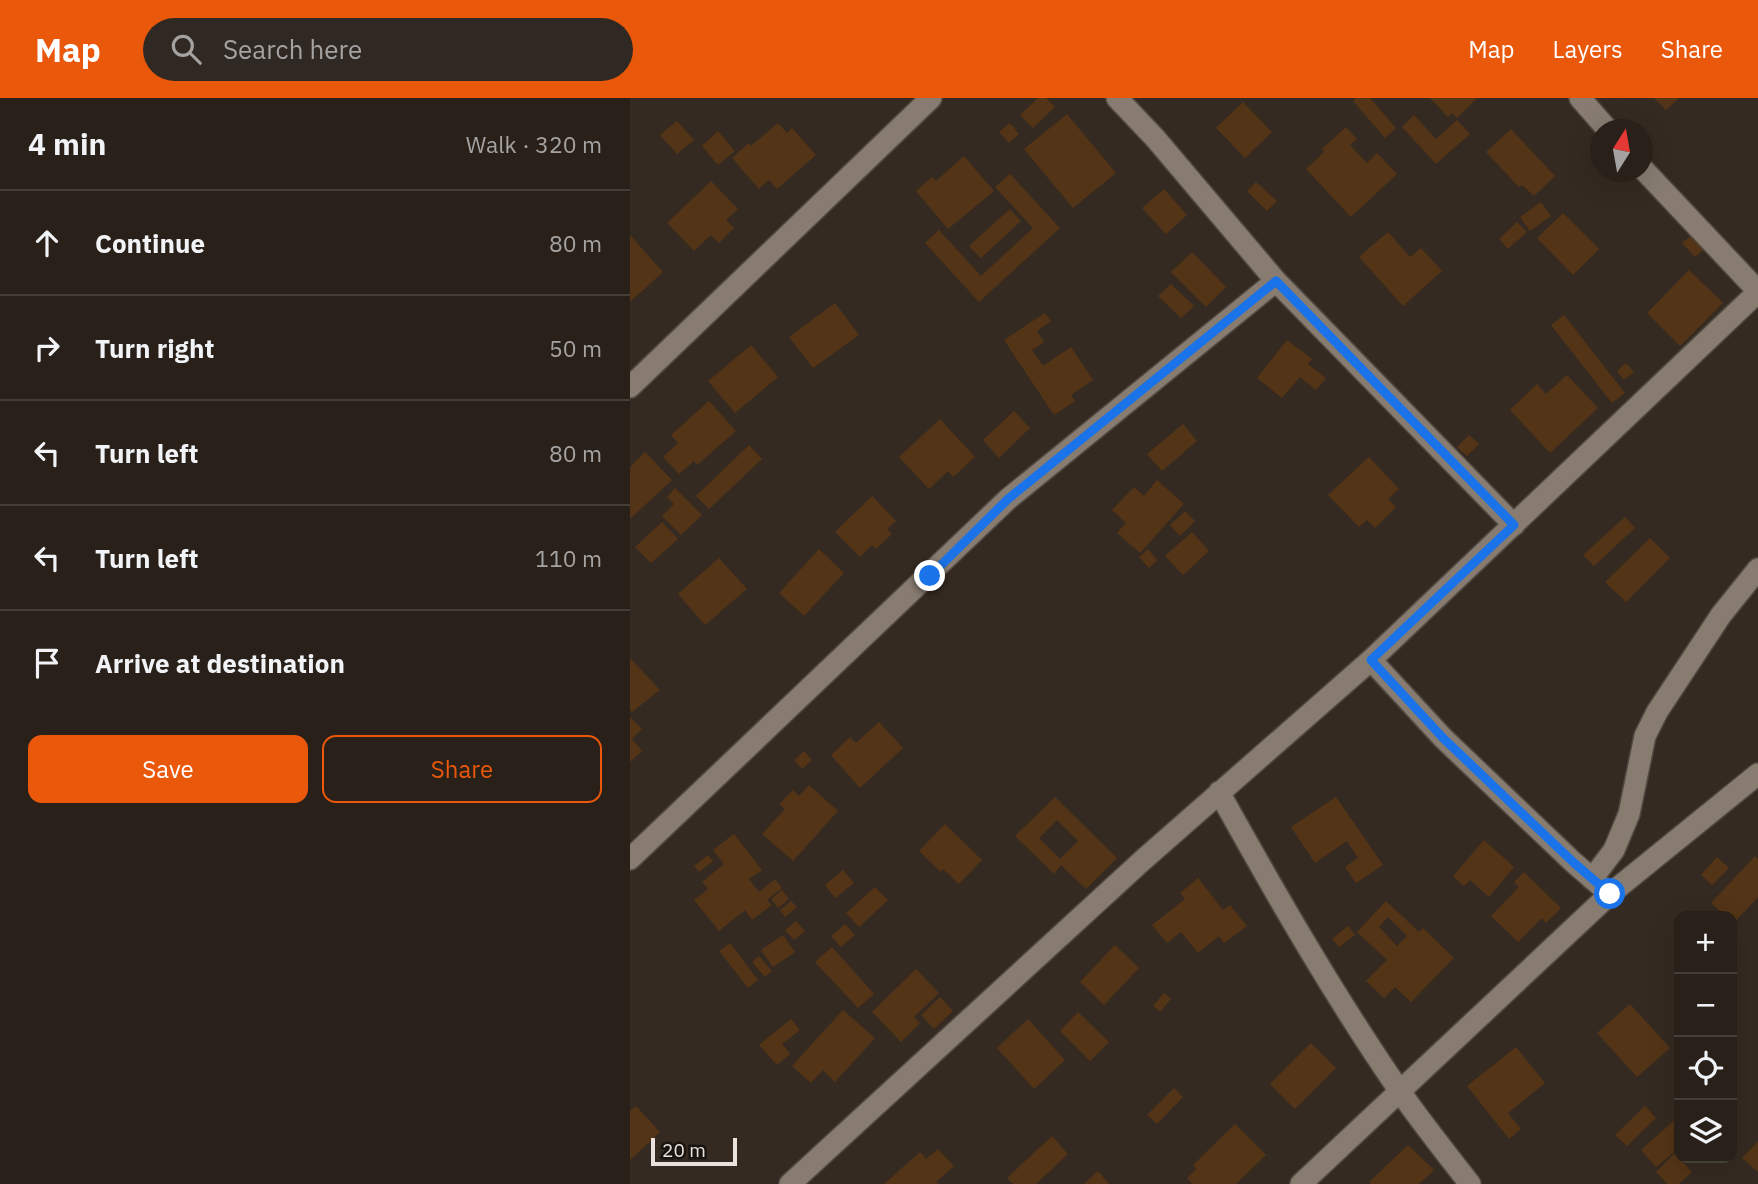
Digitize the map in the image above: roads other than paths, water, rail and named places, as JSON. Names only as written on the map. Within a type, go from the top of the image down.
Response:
[{"type":"street","points":[[630,387],[931,98]]},
{"type":"street","points":[[1117,98],[1155,138],[1276,281],[1514,525]]},
{"type":"street","points":[[1580,98],[1598,119]]},
{"type":"street","points":[[790,1184],[1219,792],[1371,660],[1758,292],[1653,179]]},
{"type":"street","points":[[630,859],[1008,499],[1276,281]]},
{"type":"street","points":[[1592,879],[1614,850],[1629,814],[1645,736],[1657,712],[1721,615],[1758,569]]},
{"type":"street","points":[[1371,660],[1443,738],[1610,894]]},
{"type":"street","points":[[1301,1184],[1610,894],[1758,774]]},
{"type":"street","points":[[1219,792],[1336,993],[1400,1091],[1470,1184]]}]
